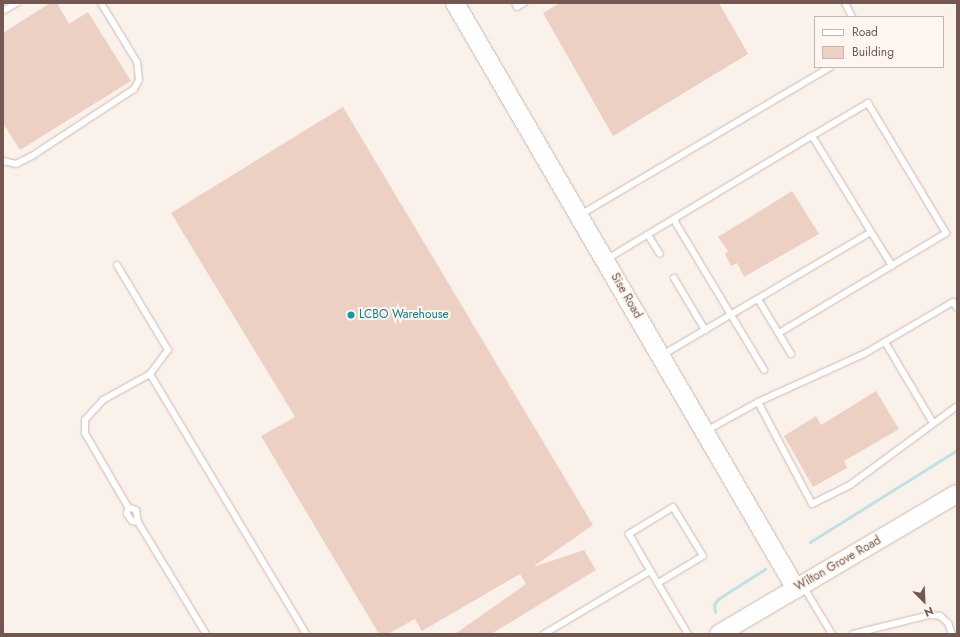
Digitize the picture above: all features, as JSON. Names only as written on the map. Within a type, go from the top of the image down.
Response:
[{"type":"street","name":"Sise Road","points":[[455,3],[705,432],[799,587]]},
{"type":"street","name":"Wilton Grove Road","points":[[719,634],[957,494]]},
{"type":"lane","points":[[3,11],[16,3]]},
{"type":"lane","points":[[3,161],[16,164],[32,156],[134,89],[139,80],[137,62],[101,3]]},
{"type":"lane","points":[[515,3],[518,7],[524,3]]},
{"type":"lane","points":[[845,3],[852,16]]},
{"type":"lane","points":[[579,215],[828,68]]},
{"type":"lane","points":[[605,260],[868,103],[946,233],[779,333]]},
{"type":"lane","points":[[812,136],[892,266]]},
{"type":"lane","points":[[674,220],[764,370]]},
{"type":"lane","points":[[661,356],[871,232]]},
{"type":"lane","points":[[648,235],[660,254]]},
{"type":"lane","points":[[117,265],[168,350],[150,374],[103,400],[85,420],[85,433],[128,507],[132,521],[138,522]]},
{"type":"lane","points":[[674,278],[705,330]]},
{"type":"lane","points":[[758,299],[791,354]]},
{"type":"lane","points":[[705,432],[758,402],[784,393],[885,342],[953,302],[957,308]]},
{"type":"lane","points":[[885,342],[933,423]]},
{"type":"lane","points":[[150,374],[306,634]]},
{"type":"lane","points":[[758,402],[812,504],[850,485],[957,406]]},
{"type":"lane","points":[[128,507],[136,510],[138,522],[206,634]]},
{"type":"lane","points":[[658,583],[703,556],[673,507],[628,534],[688,634]]},
{"type":"lane","points":[[544,634],[650,571]]},
{"type":"lane","points":[[799,587],[832,634]]},
{"type":"lane","points":[[853,634],[929,614],[940,616],[948,623],[952,634]]},
{"type":"building","points":[[50,3],[57,3],[69,24],[88,12],[131,81],[20,150],[3,123],[3,33]]},
{"type":"building","points":[[560,3],[719,3],[748,54],[613,136],[543,13]]},
{"type":"building","name":"LCBO Warehouse","points":[[343,107],[593,525],[533,567],[584,550],[596,570],[491,634],[455,634],[526,584],[520,574],[422,631],[415,619],[388,634],[379,634],[261,436],[295,417],[171,213]]},
{"type":"building","points":[[792,191],[819,234],[744,277],[737,263],[731,266],[725,254],[728,251],[718,237]]},
{"type":"building","points":[[876,391],[899,429],[844,461],[847,468],[813,487],[784,436],[816,416],[821,425]]},
{"type":"waterway","points":[[810,542],[957,450]]},
{"type":"waterway","points":[[715,612],[714,605],[718,599],[765,569]]},
{"type":"place","name":"LCBO Warehouse","points":[[351,315]]}]
